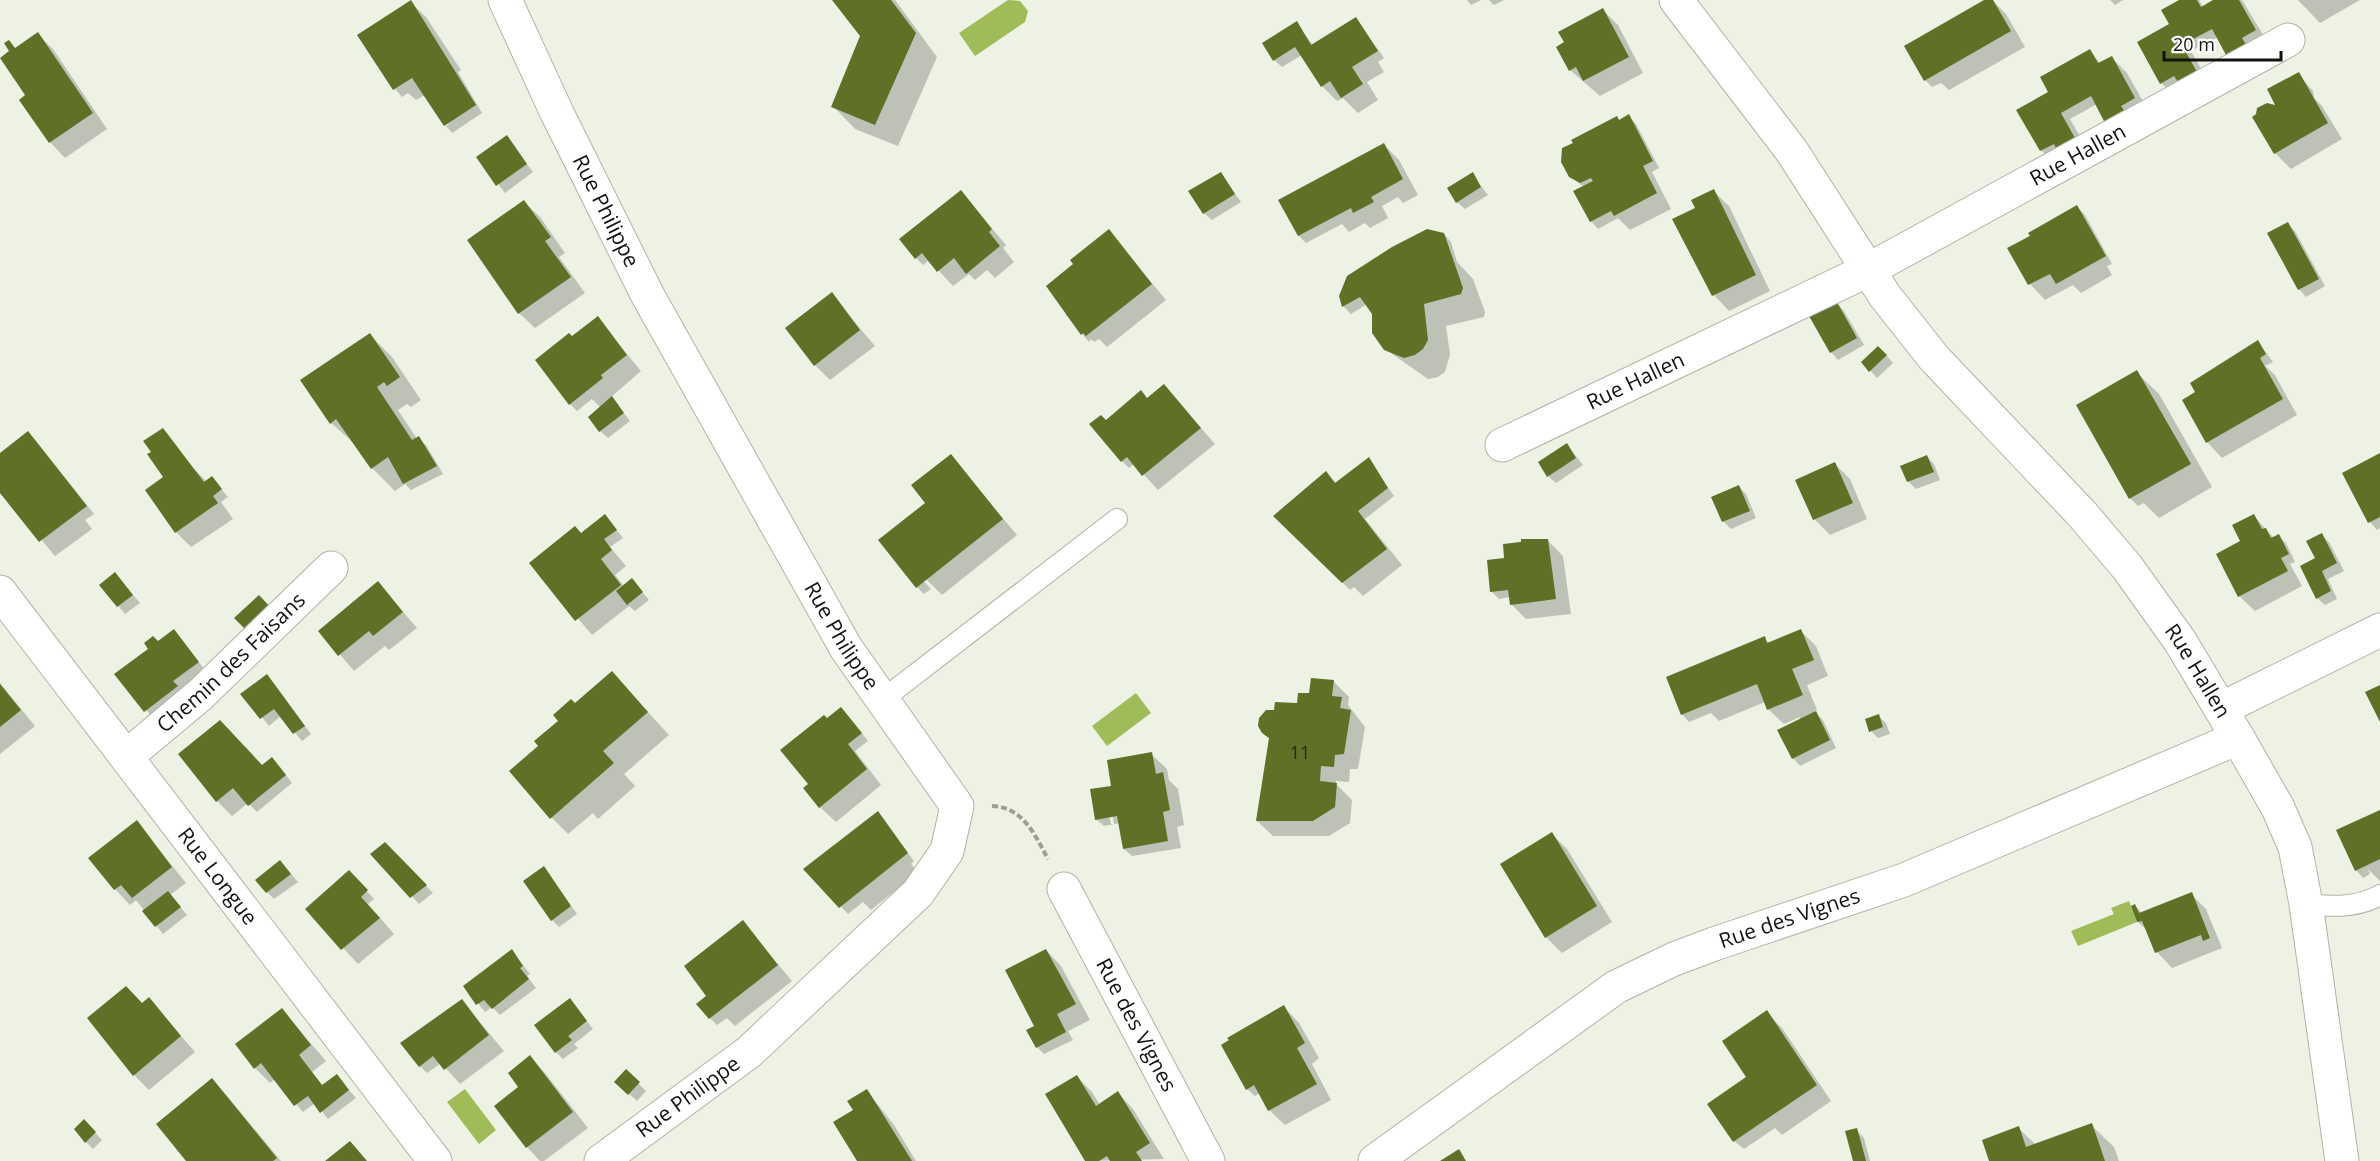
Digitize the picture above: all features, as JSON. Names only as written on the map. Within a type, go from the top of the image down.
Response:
[{"type":"street","name":"Rue Philippe","points":[[505,0],[557,113],[648,296],[846,648],[957,806],[947,851],[918,893],[749,1052],[601,1161]]},
{"type":"street","name":"Rue Hallen","points":[[1676,0],[1791,150],[1868,270],[1934,358],[2082,514],[2127,567],[2180,641],[2238,738],[2278,808],[2295,848],[2307,904],[2342,1161]]},
{"type":"street","name":"Rue Hallen","points":[[1502,445],[1868,270],[2288,40]]},
{"type":"street","name":"Chemin des Faisans","points":[[127,756],[200,695],[331,568]]},
{"type":"street","name":"Rue Longue","points":[[0,592],[435,1161]]},
{"type":"street","points":[[2221,709],[2380,630]]},
{"type":"street","name":"Rue des Vignes","points":[[1375,1161],[1616,987],[1674,959],[1714,944],[1904,880],[2238,738]]},
{"type":"street","name":"Rue des Vignes","points":[[1064,889],[1208,1161]]},
{"type":"lane","points":[[882,700],[1117,519]]},
{"type":"lane","points":[[2307,904],[2331,907],[2368,902],[2380,895]]},
{"type":"path","points":[[957,806],[1001,806],[1028,822],[1064,889]]},
{"type":"shaded area","points":[[1008,0],[1020,1],[1028,11],[1025,22],[975,56],[959,33]]},
{"type":"shaded area","points":[[1136,693],[1151,713],[1107,746],[1092,726]]},
{"type":"shaded area","points":[[2129,901],[2137,922],[2078,946],[2071,931],[2114,914],[2111,908]]},
{"type":"shaded area","points":[[465,1089],[496,1130],[479,1144],[447,1102]]},
{"type":"building","points":[[411,0],[476,105],[444,126],[412,78],[393,90],[357,35]]},
{"type":"building","points":[[832,0],[891,0],[916,33],[875,125],[831,107],[860,36]]},
{"type":"building","points":[[1984,0],[1993,0],[2011,31],[1924,81],[1904,46]]},
{"type":"building","points":[[2179,0],[2197,0],[2201,7],[2213,0],[2239,0],[2256,30],[2242,38],[2246,45],[2226,55],[2212,29],[2182,45],[2197,72],[2178,82],[2174,76],[2160,84],[2137,42],[2169,24],[2161,10]]},
{"type":"building","points":[[1603,8],[1629,57],[1583,81],[1576,67],[1569,71],[1556,47],[1564,42],[1558,32]]},
{"type":"building","points":[[1356,17],[1378,51],[1352,67],[1363,84],[1341,98],[1330,81],[1321,87],[1295,47],[1273,61],[1262,43],[1297,21],[1311,45]]},
{"type":"building","points":[[38,32],[93,113],[49,143],[19,100],[25,95],[0,58],[9,51],[4,43],[9,40],[15,48]]},
{"type":"building","points":[[2090,49],[2098,63],[2112,56],[2135,98],[2121,106],[2125,112],[2105,123],[2091,96],[2061,113],[2076,140],[2057,150],[2054,144],[2040,151],[2016,110],[2048,92],[2040,77]]},
{"type":"building","points":[[2299,72],[2328,123],[2274,154],[2252,117],[2256,114],[2257,108],[2267,103],[2275,105],[2267,89]]},
{"type":"building","points":[[1629,114],[1653,161],[1643,166],[1657,193],[1614,216],[1611,211],[1590,222],[1573,191],[1593,181],[1591,178],[1580,183],[1569,177],[1561,162],[1562,148],[1573,143],[1571,140],[1617,116],[1619,120]]},
{"type":"building","points":[[507,135],[527,164],[496,186],[476,157]]},
{"type":"building","points":[[1384,143],[1403,179],[1371,197],[1374,202],[1353,213],[1351,208],[1298,236],[1278,200]]},
{"type":"building","points":[[1221,172],[1235,194],[1203,214],[1188,191]]},
{"type":"building","points":[[1473,172],[1481,187],[1456,203],[1447,188]]},
{"type":"building","points":[[1714,189],[1756,275],[1712,296],[1672,219],[1695,208],[1691,200]]},
{"type":"building","points":[[961,190],[992,229],[989,232],[1000,246],[966,274],[954,258],[937,272],[922,253],[915,259],[899,239]]},
{"type":"building","points":[[524,200],[551,237],[545,241],[571,277],[518,314],[467,240]]},
{"type":"building","points":[[2077,205],[2106,256],[2056,284],[2050,274],[2028,285],[2007,248],[2030,236],[2028,233]]},
{"type":"building","points":[[2288,222],[2319,279],[2298,290],[2267,233]]},
{"type":"building","points":[[1109,229],[1152,284],[1086,336],[1083,333],[1081,335],[1046,286],[1073,264],[1070,260]]},
{"type":"building","points":[[1427,229],[1444,233],[1463,288],[1461,294],[1424,304],[1428,340],[1423,349],[1415,355],[1404,358],[1384,350],[1372,333],[1372,314],[1360,297],[1342,307],[1339,296],[1347,276],[1392,247]]},
{"type":"building","points":[[832,292],[860,330],[814,366],[785,328]]},
{"type":"building","points":[[1837,302],[1857,338],[1830,353],[1809,316]]},
{"type":"building","points":[[598,316],[627,355],[601,375],[603,378],[569,405],[535,360],[569,333],[572,336]]},
{"type":"building","points":[[370,333],[400,377],[387,386],[384,382],[377,387],[412,440],[419,436],[437,466],[403,484],[388,457],[371,469],[336,419],[330,424],[300,380]]},
{"type":"building","points":[[2258,340],[2266,354],[2260,358],[2283,399],[2206,443],[2182,400],[2195,392],[2190,383]]},
{"type":"building","points":[[1878,346],[1887,355],[1869,372],[1861,362]]},
{"type":"building","points":[[2137,370],[2191,464],[2129,499],[2076,405]]},
{"type":"building","points":[[1164,384],[1201,428],[1142,476],[1127,457],[1121,462],[1089,424],[1101,415],[1106,420],[1141,390],[1147,398]]},
{"type":"building","points":[[612,396],[624,413],[599,432],[588,417]]},
{"type":"building","points":[[163,428],[204,482],[212,476],[222,489],[213,496],[218,503],[175,533],[145,490],[163,477],[147,454],[151,452],[143,441]]},
{"type":"building","points":[[28,431],[87,506],[39,542],[0,493],[0,453]]},
{"type":"building","points":[[1567,443],[1576,458],[1547,477],[1538,462]]},
{"type":"building","points":[[2380,453],[2380,517],[2368,523],[2342,473]]},
{"type":"building","points":[[951,454],[1003,519],[916,588],[878,540],[925,503],[911,485]]},
{"type":"building","points":[[1927,455],[1934,472],[1907,482],[1900,466]]},
{"type":"building","points":[[1369,457],[1388,488],[1358,511],[1387,549],[1342,583],[1273,516],[1326,471],[1335,483]]},
{"type":"building","points":[[1835,462],[1853,503],[1813,520],[1795,480]]},
{"type":"building","points":[[1739,485],[1750,511],[1722,522],[1711,497]]},
{"type":"building","points":[[605,514],[617,530],[604,539],[612,550],[601,559],[621,585],[575,621],[529,563],[575,526],[581,533]]},
{"type":"building","points":[[2254,514],[2262,529],[2266,528],[2271,538],[2279,534],[2289,554],[2281,558],[2288,571],[2238,597],[2216,554],[2240,541],[2232,525]]},
{"type":"building","points":[[2322,533],[2337,563],[2322,571],[2331,591],[2316,599],[2300,566],[2315,558],[2306,541]]},
{"type":"building","points":[[1521,539],[1548,539],[1556,599],[1510,605],[1508,590],[1490,592],[1487,560],[1504,558],[1503,544],[1521,542]]},
{"type":"building","points":[[115,572],[133,595],[117,607],[99,585]]},
{"type":"building","points":[[632,578],[643,592],[627,605],[616,591]]},
{"type":"building","points":[[378,581],[403,612],[373,636],[369,631],[338,656],[318,631]]},
{"type":"building","points":[[259,595],[274,611],[250,634],[234,618]]},
{"type":"building","points":[[174,629],[199,662],[173,681],[178,686],[144,712],[114,674],[148,649],[144,643],[153,636],[158,641]]},
{"type":"building","points":[[1801,629],[1814,660],[1792,669],[1803,695],[1767,710],[1757,684],[1681,715],[1666,677],[1765,636],[1767,643]]},
{"type":"building","points":[[612,671],[648,712],[603,751],[614,763],[550,819],[509,771],[538,746],[534,741],[558,721],[553,715],[571,699],[575,703]]},
{"type":"building","points":[[267,674],[305,726],[293,734],[274,709],[260,719],[240,694]]},
{"type":"building","points":[[1311,678],[1334,680],[1332,696],[1342,697],[1340,708],[1351,710],[1344,754],[1335,755],[1334,767],[1321,766],[1320,781],[1337,783],[1335,807],[1313,821],[1256,821],[1269,738],[1258,726],[1259,718],[1266,710],[1274,710],[1275,702],[1297,703],[1298,693],[1309,693]]},
{"type":"building","points":[[0,684],[21,710],[0,727]]},
{"type":"building","points":[[2380,685],[2380,722],[2365,692]]},
{"type":"building","points":[[841,707],[862,733],[848,744],[867,769],[819,808],[803,788],[808,784],[780,750],[824,715],[827,718]]},
{"type":"building","points":[[1816,711],[1830,740],[1792,759],[1777,730]]},
{"type":"building","points":[[1879,714],[1883,727],[1869,732],[1865,719]]},
{"type":"building","points":[[220,720],[262,765],[272,757],[286,775],[248,806],[233,788],[216,802],[178,754]]},
{"type":"building","points":[[1152,752],[1156,774],[1163,772],[1170,810],[1163,812],[1168,841],[1123,849],[1117,816],[1095,820],[1090,789],[1111,786],[1107,760]]},
{"type":"building","points":[[2380,810],[2380,859],[2355,871],[2336,830]]},
{"type":"building","points":[[878,811],[908,853],[839,908],[803,869]]},
{"type":"building","points":[[137,820],[172,867],[132,898],[121,885],[114,890],[88,858]]},
{"type":"building","points":[[1552,832],[1597,906],[1545,938],[1500,864]]},
{"type":"building","points":[[385,842],[427,885],[410,898],[370,854]]},
{"type":"building","points":[[280,860],[291,874],[266,893],[255,880]]},
{"type":"building","points":[[544,866],[571,906],[551,921],[523,881]]},
{"type":"building","points":[[349,870],[368,890],[361,897],[380,918],[341,950],[305,909]]},
{"type":"building","points":[[168,891],[181,907],[155,927],[142,911]]},
{"type":"building","points":[[2192,892],[2210,938],[2203,941],[2201,935],[2155,953],[2142,921],[2137,922],[2131,906],[2135,904],[2139,913]]},
{"type":"building","points":[[743,920],[778,965],[709,1019],[696,1004],[706,996],[684,966]]},
{"type":"building","points":[[512,949],[523,966],[520,968],[529,979],[492,1009],[484,1000],[476,1005],[463,986]]},
{"type":"building","points":[[1046,949],[1076,1004],[1057,1014],[1066,1032],[1036,1048],[1026,1030],[1034,1026],[1005,970]]},
{"type":"building","points":[[126,986],[142,1003],[149,997],[181,1036],[133,1076],[87,1018]]},
{"type":"building","points":[[570,998],[587,1021],[568,1036],[572,1040],[555,1053],[534,1025]]},
{"type":"building","points":[[462,999],[489,1035],[444,1070],[433,1056],[419,1067],[400,1043]]},
{"type":"building","points":[[1284,1005],[1305,1043],[1297,1048],[1317,1084],[1268,1111],[1254,1085],[1246,1090],[1221,1045],[1229,1040],[1227,1038]]},
{"type":"building","points":[[282,1008],[311,1045],[299,1055],[322,1085],[337,1074],[349,1090],[320,1113],[308,1096],[294,1106],[261,1063],[254,1069],[235,1044]]},
{"type":"building","points":[[1767,1010],[1817,1085],[1733,1142],[1707,1104],[1746,1077],[1722,1041]]},
{"type":"building","points":[[530,1055],[573,1112],[526,1148],[494,1106],[518,1087],[508,1073]]},
{"type":"building","points":[[626,1069],[640,1082],[628,1095],[614,1082]]},
{"type":"building","points":[[1077,1075],[1096,1106],[1118,1091],[1150,1143],[1136,1152],[1142,1161],[1110,1161],[1107,1156],[1099,1161],[1085,1161],[1045,1094]]},
{"type":"building","points":[[212,1078],[277,1158],[273,1161],[186,1161],[156,1124]]},
{"type":"building","points":[[867,1089],[912,1161],[857,1161],[833,1122],[853,1110],[847,1101]]},
{"type":"building","points":[[84,1119],[96,1132],[85,1143],[74,1129]]},
{"type":"building","points":[[2092,1123],[2105,1161],[1989,1161],[1982,1140],[2019,1126],[2026,1147]]},
{"type":"building","points":[[1857,1128],[1866,1161],[1853,1161],[1845,1131]]},
{"type":"building","points":[[350,1141],[367,1161],[325,1161]]},
{"type":"building","points":[[1459,1149],[1466,1161],[1440,1161]]}]
